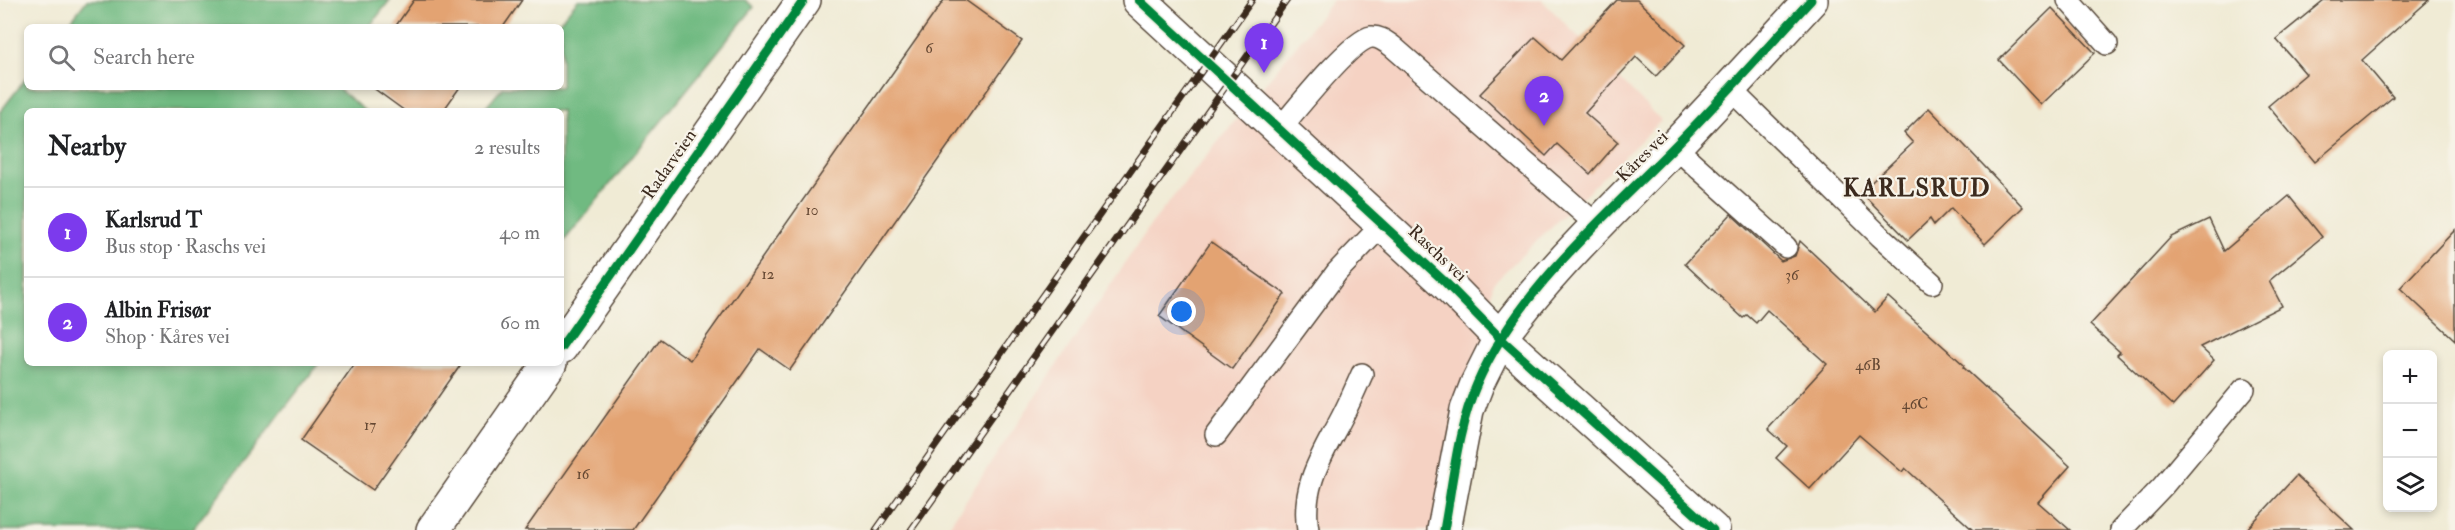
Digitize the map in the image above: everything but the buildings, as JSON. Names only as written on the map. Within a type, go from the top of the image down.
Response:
[{"type":"street","name":"Radarveien","points":[[564,343],[804,0]]},
{"type":"street","name":"Raschs vei","points":[[1139,0],[1383,224],[1500,338],[1713,530]]},
{"type":"street","name":"Kåres vei","points":[[1444,530],[1467,410],[1500,338],[1526,301],[1597,225],[1675,147],[1812,0]]},
{"type":"street","points":[[433,530],[548,366]]},
{"type":"lane","points":[[2068,0],[2107,44]]},
{"type":"lane","points":[[1279,130],[1355,47],[1369,37],[1378,38],[1392,46],[1597,225]]},
{"type":"lane","points":[[1729,88],[1880,236],[1932,283]]},
{"type":"lane","points":[[1675,147],[1786,247]]},
{"type":"lane","name":"Raschs vei","points":[[1216,435],[1337,272],[1383,224]]},
{"type":"lane","points":[[1308,530],[1305,512],[1314,468],[1342,418],[1362,374]]},
{"type":"lane","points":[[2121,530],[2163,486],[2244,388]]},
{"type":"shaded area","points":[[1333,0],[1542,0],[1661,121],[1493,283],[1462,530],[946,530],[1152,223]]},
{"type":"green space","points":[[87,0],[390,0],[371,24],[68,24]]},
{"type":"green space","points":[[578,0],[745,0],[754,7],[564,241],[564,108],[486,108],[500,90],[564,90],[564,24],[558,24]]},
{"type":"green space","points":[[24,81],[24,90],[340,90],[361,108],[24,108],[24,366],[317,366],[192,530],[0,530],[0,112]]},
{"type":"railway","points":[[876,530],[1252,0]]},
{"type":"railway","points":[[911,530],[1287,0]]},
{"type":"cycle path","points":[[564,343],[804,0]]},
{"type":"cycle path","points":[[1139,0],[1445,282],[1500,338],[1713,530]]},
{"type":"cycle path","points":[[1444,530],[1456,456],[1470,401],[1494,350],[1514,318],[1590,230],[1708,112],[1811,0]]},
{"type":"place","name":"Karlsrud T","points":[[1264,73]]},
{"type":"place","name":"Albin Frisør","points":[[1544,126]]},
{"type":"district","name":"KARLSRUD","points":[[1917,188]]}]
